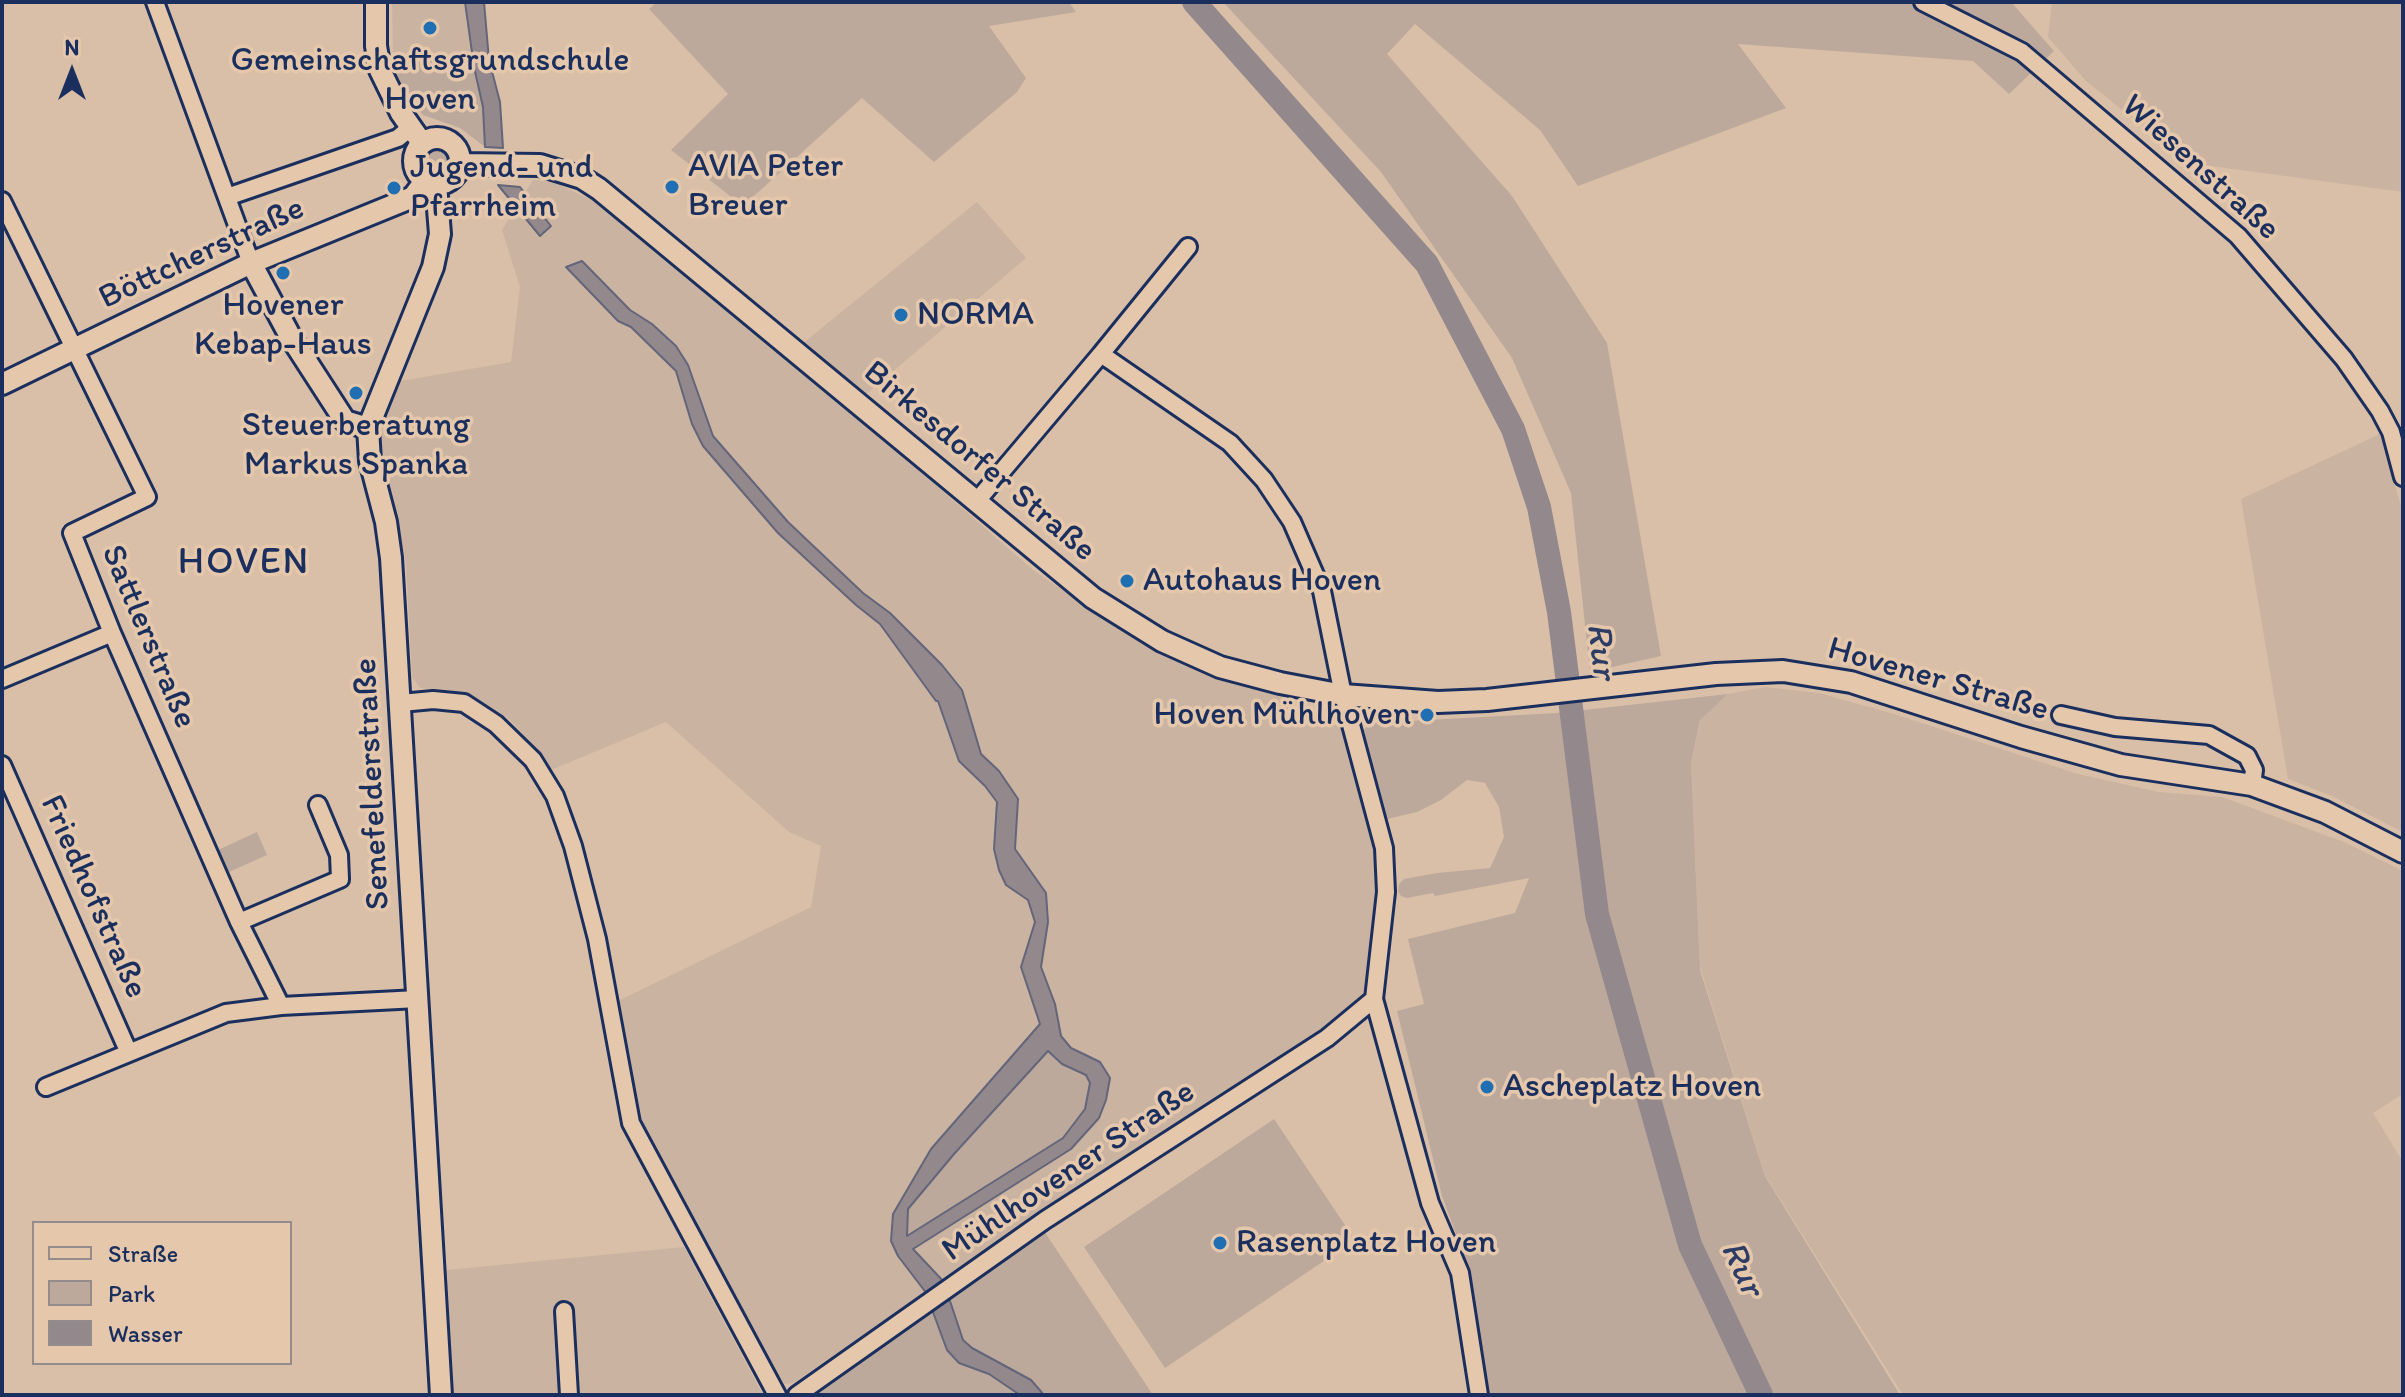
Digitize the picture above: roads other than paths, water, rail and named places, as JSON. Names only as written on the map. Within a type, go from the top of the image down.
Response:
[{"type":"main road","points":[[376,2],[376,46],[380,70],[416,136],[416,170],[431,182],[451,180],[460,164],[459,153],[450,141],[416,136]]},
{"type":"main road","name":"Birkesdorfer Straße","points":[[460,164],[540,165],[582,178],[599,189],[1105,607],[1162,641],[1220,667],[1343,695],[1438,702],[1507,697]]},
{"type":"main road","name":"Böttcherstraße","points":[[2,384],[251,263],[413,197],[431,182]]},
{"type":"main road","name":"Senefelderstraße","points":[[431,182],[440,234],[433,267],[368,428],[370,461],[386,522],[391,558],[441,1395]]},
{"type":"main road","points":[[251,263],[290,336],[345,421],[368,428]]},
{"type":"main road","name":"Hovener Straße","points":[[1507,697],[1670,678],[1783,671],[1851,682],[2021,737],[2121,765],[2252,785],[2325,812],[2403,852]]},
{"type":"street","points":[[155,2],[251,263]]},
{"type":"street","name":"Wiesenstraße","points":[[1923,2],[2022,52],[2238,236],[2344,359],[2380,411],[2391,432],[2403,477]]},
{"type":"street","points":[[227,197],[398,138],[416,136]]},
{"type":"street","name":"Sattlerstraße","points":[[2,201],[147,497],[72,533],[112,633],[239,922],[281,1006]]},
{"type":"street","points":[[976,502],[1188,247]]},
{"type":"street","points":[[1101,354],[1230,443],[1264,480],[1292,522],[1322,591],[1343,695],[1387,869],[1374,999],[1430,1203],[1460,1273],[1479,1395]]},
{"type":"street","points":[[2,679],[112,633]]},
{"type":"street","points":[[401,703],[433,700],[464,703],[496,724],[533,760],[555,796],[573,846],[597,939],[631,1123],[777,1395]]},
{"type":"street","name":"Hovener Straße","points":[[2061,715],[2115,727],[2209,735],[2247,756],[2254,770],[2252,785]]},
{"type":"street","name":"Friedhofstraße","points":[[2,765],[129,1053]]},
{"type":"street","points":[[239,922],[340,879],[339,855],[318,805]]},
{"type":"street","points":[[46,1087],[226,1013],[281,1006],[418,999]]},
{"type":"street","name":"Mühlhovener Straße","points":[[797,1395],[1045,1220],[1327,1038],[1374,999]]},
{"type":"street","points":[[564,1311],[569,1395]]},
{"type":"water","points":[[465,2],[484,2],[489,60],[500,102],[503,148],[485,147],[483,107]]},
{"type":"water","points":[[498,185],[520,187],[551,226],[540,236]]},
{"type":"water","points":[[582,261],[630,310],[652,324],[676,346],[688,365],[713,436],[788,522],[863,593],[890,613],[942,665],[962,690],[981,754],[999,771],[1018,799],[1015,849],[1046,893],[1048,922],[1041,967],[1055,1004],[1061,1036],[1071,1048],[1100,1062],[1110,1078],[1106,1100],[1099,1118],[1071,1149],[913,1249],[944,1282],[927,1294],[898,1256],[891,1241],[893,1214],[931,1149],[1040,1024],[1021,967],[1035,922],[1028,900],[1006,885],[999,870],[994,849],[997,802],[959,761],[938,701],[880,624],[778,533],[703,446],[692,424],[676,371],[631,327],[618,321],[566,267]],"holes":[[[1048,1051],[1062,1064],[1086,1075],[1090,1083],[1085,1109],[1063,1138],[907,1236],[908,1209],[954,1154]]]},
{"type":"water","points":[[947,1292],[963,1340],[1031,1380],[1044,1395],[1020,1395],[989,1374],[959,1363],[947,1350],[930,1304]]},
{"type":"waterway","name":"Rur","points":[[1194,2],[1427,264],[1513,429],[1539,507],[1559,612],[1597,914],[1690,1245],[1761,1395]]},
{"type":"place","name":"Gemeinschaftsgrundschule Hoven","points":[[430,28]]},
{"type":"place","name":"AVIA Peter Breuer","points":[[672,187]]},
{"type":"place","name":"Jugend- und Pfarrheim","points":[[394,188]]},
{"type":"place","name":"Hovener Kebap-Haus","points":[[283,273]]},
{"type":"place","name":"NORMA","points":[[901,315]]},
{"type":"place","name":"Steuerberatung Markus Spanka","points":[[356,393]]},
{"type":"place","name":"Autohaus Hoven","points":[[1127,581]]},
{"type":"place","name":"Hoven Mühlhoven","points":[[1427,715]]},
{"type":"place","name":"Ascheplatz Hoven","points":[[1487,1087]]},
{"type":"place","name":"Rasenplatz Hoven","points":[[1220,1243]]},
{"type":"district","name":"HOVEN","points":[[244,563]]}]
